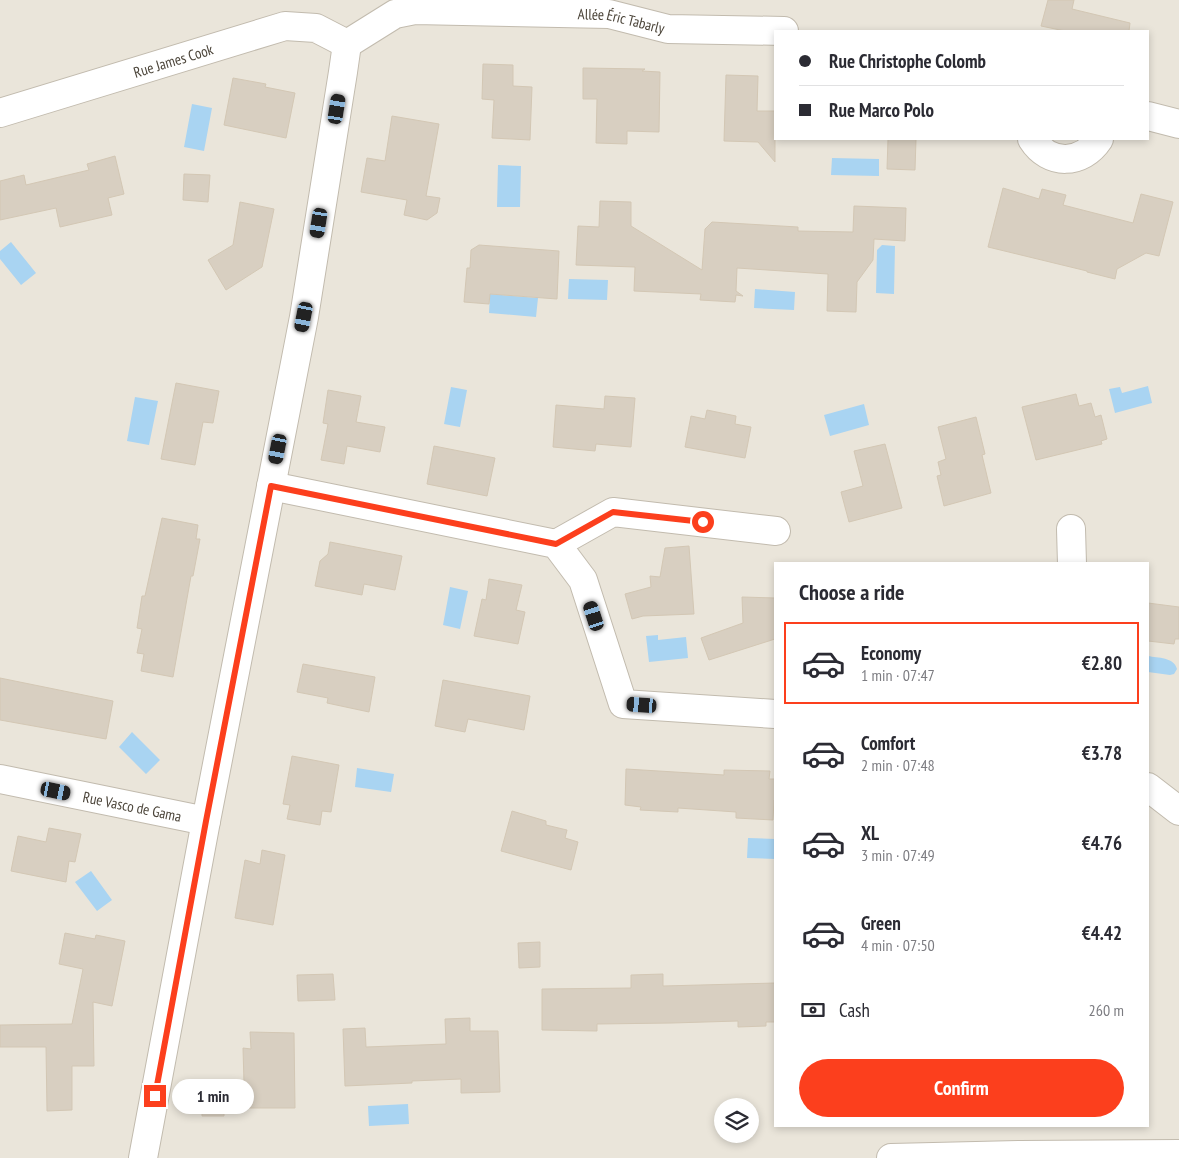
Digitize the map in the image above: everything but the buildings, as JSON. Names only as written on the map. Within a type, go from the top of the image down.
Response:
[{"type":"street","name":"Allée Éric Tabarly","points":[[346,44],[395,14],[415,10],[609,14],[668,29],[774,31]]},
{"type":"street","name":"Rue James Cook","points":[[0,114],[285,26],[316,28],[346,44]]},
{"type":"street","points":[[143,1158],[304,317],[346,44]]},
{"type":"street","points":[[1149,116],[1179,124]]},
{"type":"street","points":[[1033,140],[1036,146],[1046,154],[1057,158],[1069,159],[1081,156],[1091,149],[1098,140]]},
{"type":"street","points":[[271,486],[556,544],[613,512],[776,531]]},
{"type":"street","points":[[1071,529],[1072,562]]},
{"type":"street","points":[[556,544],[582,580],[623,704],[774,714]]},
{"type":"street","name":"Rue Vasco de Gama","points":[[0,780],[206,821]]},
{"type":"street","points":[[1149,788],[1179,811]]},
{"type":"street","points":[[891,1158],[1179,1154]]},
{"type":"shaded area","points":[[0,0],[1179,0],[1179,1158],[0,1158]]},
{"type":"water","points":[[192,104],[212,108],[204,151],[184,147]]},
{"type":"water","points":[[832,158],[879,159],[879,176],[831,175]]},
{"type":"water","points":[[498,165],[521,166],[520,207],[497,207]]},
{"type":"water","points":[[11,242],[36,273],[21,285],[0,259],[0,251]]},
{"type":"water","points":[[882,245],[895,246],[894,294],[876,293],[877,250]]},
{"type":"water","points":[[569,279],[608,280],[607,300],[568,299]]},
{"type":"water","points":[[755,289],[795,292],[794,310],[754,308]]},
{"type":"water","points":[[490,294],[538,298],[536,317],[489,313]]},
{"type":"water","points":[[1148,386],[1152,403],[1115,413],[1109,389],[1120,387],[1122,393]]},
{"type":"water","points":[[451,387],[467,390],[460,427],[444,424]]},
{"type":"water","points":[[135,397],[158,401],[149,445],[127,441]]},
{"type":"water","points":[[864,404],[869,425],[830,436],[824,415]]},
{"type":"water","points":[[450,587],[468,591],[460,629],[443,625]]},
{"type":"water","points":[[658,635],[658,640],[686,637],[688,658],[649,662],[646,636]]},
{"type":"water","points":[[1149,656],[1173,662],[1177,669],[1174,674],[1149,672]]},
{"type":"water","points":[[132,732],[160,760],[146,774],[119,747]]},
{"type":"water","points":[[357,768],[394,774],[391,792],[355,787]]},
{"type":"water","points":[[748,838],[774,839],[774,859],[747,858]]},
{"type":"water","points":[[91,871],[112,900],[97,911],[75,882]]},
{"type":"water","points":[[408,1104],[409,1124],[369,1126],[368,1106]]},
{"type":"route","points":[[155,1096],[271,486],[556,544],[613,512],[703,522]]}]
